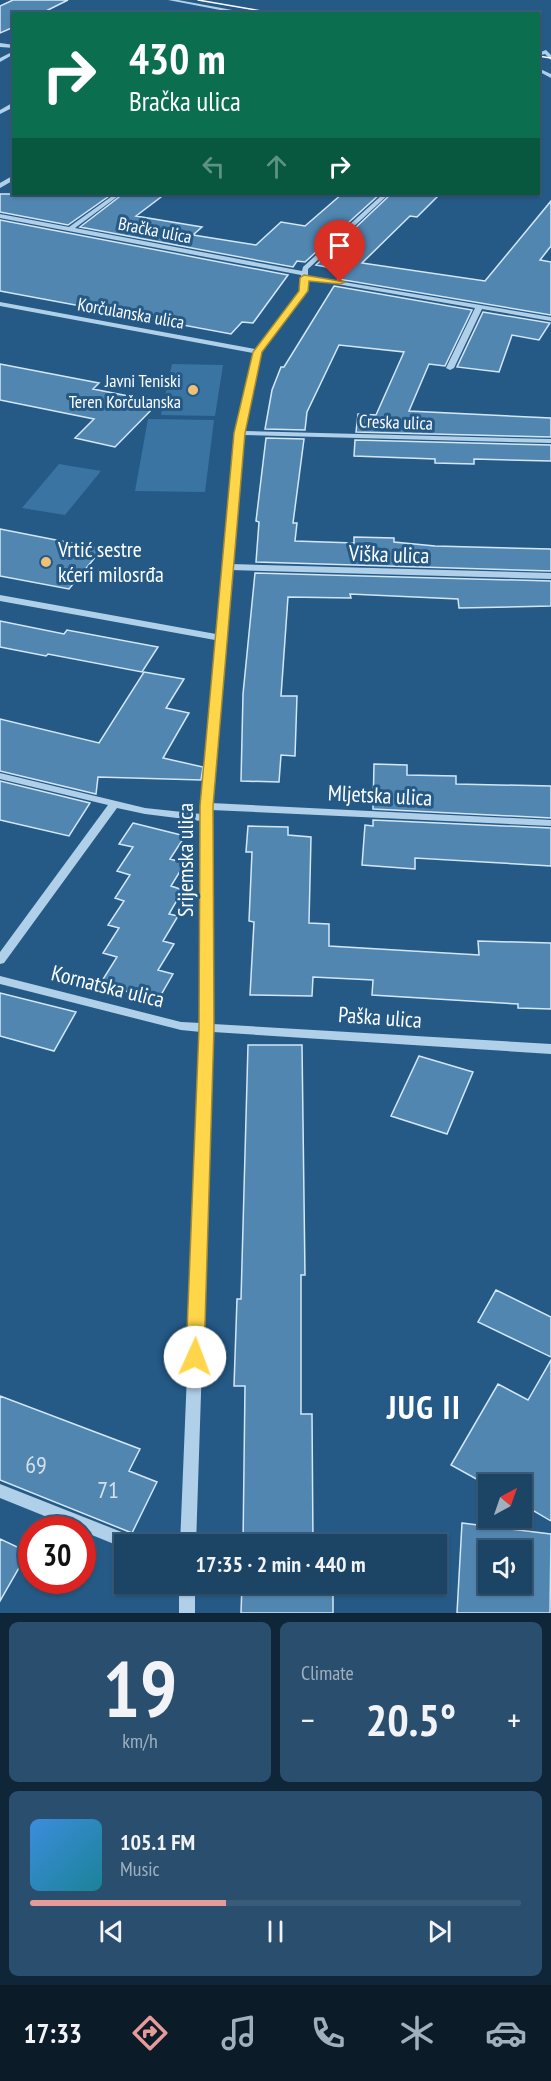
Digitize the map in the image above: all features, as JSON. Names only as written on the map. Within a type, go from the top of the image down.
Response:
[{"type":"street","points":[[170,0],[240,12]]},
{"type":"street","points":[[548,50],[551,60]]},
{"type":"street","points":[[70,229],[117,195]]},
{"type":"street","name":"Srijemska ulica","points":[[189,1534],[207,1028],[207,812],[226,567],[240,433],[257,352],[304,291],[304,275],[311,262],[385,195]]},
{"type":"street","name":"Bračka ulica","points":[[0,216],[304,275],[551,319]]},
{"type":"street","name":"Korčulanska ulica","points":[[0,304],[257,352]]},
{"type":"street","points":[[450,368],[480,306]]},
{"type":"street","name":"Creska ulica","points":[[240,433],[551,441]]},
{"type":"street","name":"Viška ulica","points":[[226,567],[551,576]]},
{"type":"street","points":[[0,598],[220,638]]},
{"type":"street","name":"Mljetska ulica","points":[[0,776],[168,815],[207,812],[551,823]]},
{"type":"street","points":[[0,960],[114,804]]},
{"type":"street","name":"Kornatska ulica","points":[[0,980],[181,1026],[207,1028]]},
{"type":"street","name":"Paška ulica","points":[[207,1028],[551,1049]]},
{"type":"street","points":[[0,1491],[114,1536]]},
{"type":"street","points":[[187,1594],[187,1613]]},
{"type":"shaded area","name":"Javni Teniski Teren Korčulanska","points":[[172,364],[223,365],[215,416],[161,415]]},
{"type":"shaded area","points":[[148,419],[214,420],[205,492],[135,491]]},
{"type":"shaded area","points":[[59,464],[101,471],[65,515],[22,508]]},
{"type":"building","points":[[13,0],[68,0],[44,12],[12,12],[12,28],[0,33],[0,6]]},
{"type":"building","points":[[0,194],[111,195],[68,225],[0,212]]},
{"type":"building","points":[[122,195],[164,195],[136,216],[202,227],[193,235],[256,245],[281,222],[305,226],[341,195],[379,195],[305,262],[297,261],[293,267],[80,227]]},
{"type":"building","points":[[390,195],[439,195],[417,217],[410,216],[362,263],[485,281],[551,201],[551,246],[540,260],[551,262],[551,315],[338,279],[343,270],[316,265]]},
{"type":"building","points":[[0,220],[288,275],[253,323],[242,322],[231,334],[0,291]]},
{"type":"building","points":[[334,286],[472,310],[445,366],[429,364],[409,411],[551,418],[551,437],[356,432],[358,414],[376,415],[404,352],[339,345],[307,412],[305,430],[265,429],[272,390],[281,367],[284,367]]},
{"type":"building","points":[[483,312],[550,323],[539,340],[512,335],[499,372],[457,367]]},
{"type":"building","points":[[0,364],[99,383],[93,389],[159,402],[115,447],[75,438],[94,419],[0,400]]},
{"type":"building","points":[[266,438],[304,439],[293,523],[297,523],[295,541],[354,543],[354,537],[394,538],[394,542],[435,546],[551,549],[551,571],[256,562],[259,522],[256,521]]},
{"type":"building","points":[[355,440],[551,445],[551,461],[474,459],[474,464],[435,463],[435,459],[354,456]]},
{"type":"building","name":"Vrtić sestre kćeri milosrđa","points":[[0,529],[102,549],[69,589],[0,576]]},
{"type":"building","points":[[255,573],[551,581],[551,606],[459,608],[458,599],[350,594],[351,598],[288,597],[281,696],[297,696],[295,756],[281,755],[279,782],[241,781],[243,694]]},
{"type":"building","points":[[0,621],[64,634],[67,630],[158,647],[142,672],[0,647]]},
{"type":"building","points":[[144,672],[184,679],[166,708],[189,713],[163,758],[203,767],[201,780],[98,777],[96,794],[0,771],[0,719],[99,743]]},
{"type":"building","points":[[374,764],[407,765],[407,775],[456,776],[456,784],[551,786],[551,818],[373,809]]},
{"type":"building","points":[[0,781],[90,803],[69,836],[0,820]]},
{"type":"building","points":[[373,820],[551,828],[551,866],[415,858],[415,869],[362,865],[365,825],[373,826]]},
{"type":"building","points":[[133,823],[185,836],[170,859],[185,863],[171,886],[183,890],[169,914],[178,916],[163,941],[174,944],[158,970],[173,974],[158,1000],[100,984],[117,957],[103,953],[119,928],[108,925],[124,901],[115,898],[130,875],[117,871],[133,847],[119,844]]},
{"type":"building","points":[[248,826],[288,827],[288,835],[311,837],[309,923],[329,924],[329,946],[479,955],[478,941],[551,943],[551,1009],[518,1008],[518,1004],[372,995],[373,980],[313,977],[312,996],[250,995],[254,922],[249,921],[252,852],[246,852]]},
{"type":"building","points":[[0,993],[76,1012],[54,1051],[0,1036]]},
{"type":"building","points":[[248,1045],[302,1045],[305,1275],[301,1275],[301,1414],[312,1414],[313,1534],[243,1534],[245,1386],[234,1386],[237,1299],[241,1299]]},
{"type":"building","points":[[419,1056],[473,1072],[447,1134],[391,1116]]},
{"type":"building","points":[[496,1290],[551,1317],[551,1357],[478,1322]]},
{"type":"building","points":[[551,1360],[551,1521],[532,1510],[532,1474],[478,1474],[478,1480],[451,1465],[498,1384],[528,1400]]},
{"type":"building","points":[[0,1396],[140,1449],[129,1471],[157,1482],[132,1533],[96,1519],[96,1516],[90,1516],[0,1480]]},
{"type":"building","points":[[462,1523],[478,1525],[478,1528],[502,1528],[551,1534],[550,1613],[457,1613]]},
{"type":"building","points":[[0,1539],[18,1547],[18,1570],[0,1601]]},
{"type":"building","points":[[242,1594],[333,1594],[333,1613],[241,1613]]},
{"type":"tram line","points":[[198,0],[267,12]]},
{"type":"tram line","points":[[540,56],[551,58]]},
{"type":"place","name":"Javni Teniski Teren Korčulanska","points":[[193,390]]},
{"type":"place","name":"Vrtić sestre kćeri milosrđa","points":[[46,562]]},
{"type":"district","name":"JUG II","points":[[424,1406]]},
{"type":"route","points":[[195,1357],[207,1028],[206,806],[240,433],[257,352],[304,291],[306,281],[304,278],[340,282]]}]
